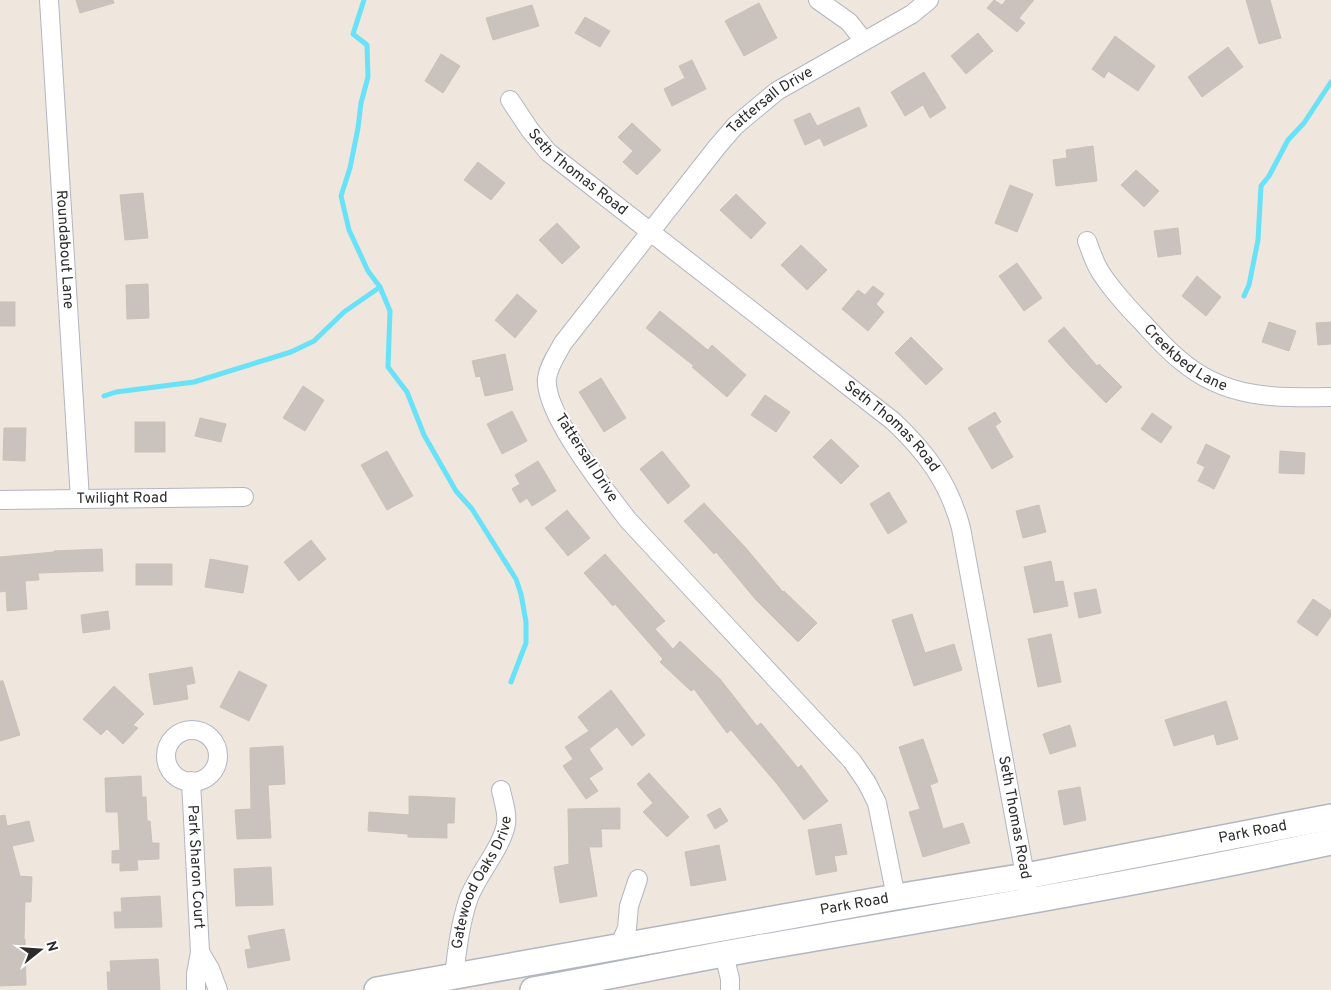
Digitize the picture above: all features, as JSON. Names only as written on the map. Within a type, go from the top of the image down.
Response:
[{"type":"main road","name":"Park Road","points":[[377,990],[896,897],[1026,876],[1331,817]]},
{"type":"main road","name":"Park Road","points":[[533,990],[1230,864],[1331,842]]},
{"type":"street","name":"Roundabout Lane","points":[[50,0],[80,500]]},
{"type":"street","points":[[818,0],[849,22],[864,41]]},
{"type":"street","name":"Tattersall Drive","points":[[896,897],[880,815],[867,783],[852,761],[628,520],[596,477],[551,404],[547,391],[547,377],[551,364],[563,343],[716,147],[735,126],[777,91],[912,14],[928,0]]},
{"type":"street","name":"Seth Thomas Road","points":[[510,100],[530,130],[548,152],[892,421],[915,442],[933,464],[947,488],[961,528],[1030,900]]},
{"type":"street","name":"Creekbed Lane","points":[[1087,241],[1103,276],[1164,345],[1192,370],[1217,384],[1258,396],[1331,398]]},
{"type":"street","name":"Twilight Road","points":[[0,500],[244,497]]},
{"type":"street","name":"Park Sharon Court","points":[[191,781],[200,952],[196,974],[196,990]]},
{"type":"street","name":"Gatewood Oaks Drive","points":[[454,976],[461,924],[469,898],[501,839],[506,824],[506,813],[500,790]]},
{"type":"street","points":[[619,947],[627,928],[629,906],[638,879]]},
{"type":"street","name":"Park Sharon Court","points":[[200,952],[210,969],[218,990]]},
{"type":"street","points":[[724,954],[730,979],[730,990]]},
{"type":"building","points":[[76,0],[113,0],[114,3],[80,13]]},
{"type":"building","points":[[994,0],[1002,5],[1006,0],[1034,0],[1019,18],[1025,23],[1017,32],[987,8]]},
{"type":"building","points":[[1246,0],[1270,0],[1281,38],[1259,44]]},
{"type":"building","points":[[759,3],[777,38],[744,56],[725,21]]},
{"type":"building","points":[[532,5],[539,26],[493,40],[486,18]]},
{"type":"building","points":[[585,17],[610,31],[600,47],[575,33]]},
{"type":"building","points":[[978,33],[993,51],[966,74],[951,56]]},
{"type":"building","points":[[1115,36],[1155,66],[1138,91],[1108,71],[1104,78],[1092,69]]},
{"type":"building","points":[[1228,47],[1243,67],[1202,97],[1188,77]]},
{"type":"building","points":[[441,54],[460,66],[443,93],[425,81]]},
{"type":"building","points":[[692,60],[706,89],[672,106],[664,89],[685,78],[679,66]]},
{"type":"building","points":[[924,72],[946,108],[930,118],[923,105],[905,116],[891,92]]},
{"type":"building","points":[[859,107],[867,126],[824,146],[820,138],[805,145],[794,120],[810,113],[817,126]]},
{"type":"building","points":[[632,123],[661,150],[637,175],[623,162],[633,151],[618,137]]},
{"type":"building","points":[[1093,146],[1097,181],[1056,186],[1053,160],[1067,158],[1066,150]]},
{"type":"building","points":[[478,162],[505,183],[491,200],[464,180]]},
{"type":"building","points":[[1136,170],[1159,191],[1144,207],[1121,185]]},
{"type":"building","points":[[1010,185],[1033,194],[1017,232],[995,223]]},
{"type":"building","points":[[143,193],[148,238],[125,240],[120,195]]},
{"type":"building","points":[[736,194],[766,223],[751,239],[720,210]]},
{"type":"building","points":[[557,223],[580,247],[562,264],[539,240]]},
{"type":"building","points":[[1178,228],[1181,254],[1158,257],[1154,231]]},
{"type":"building","points":[[801,245],[827,270],[807,290],[781,265]]},
{"type":"building","points":[[1017,263],[1042,298],[1024,311],[999,276]]},
{"type":"building","points":[[1197,276],[1221,297],[1206,316],[1182,296]]},
{"type":"building","points":[[148,284],[149,318],[127,319],[126,285]]},
{"type":"building","points":[[873,286],[884,294],[876,304],[884,312],[868,331],[842,309],[858,290],[865,295]]},
{"type":"building","points":[[517,294],[537,311],[515,338],[495,320]]},
{"type":"building","points":[[0,302],[15,302],[15,326],[0,326]]},
{"type":"building","points":[[660,311],[708,350],[712,345],[746,375],[727,397],[692,367],[694,366],[646,328]]},
{"type":"building","points":[[1269,322],[1296,331],[1289,351],[1262,342]]},
{"type":"building","points":[[1331,322],[1331,344],[1318,345],[1316,323]]},
{"type":"building","points":[[1064,327],[1097,366],[1099,364],[1122,387],[1106,403],[1048,341]]},
{"type":"building","points":[[911,337],[943,369],[926,385],[895,353]]},
{"type":"building","points":[[505,354],[513,390],[485,396],[480,376],[476,377],[472,361]]},
{"type":"building","points":[[601,378],[626,418],[604,432],[579,392]]},
{"type":"building","points":[[303,386],[324,400],[305,431],[283,418]]},
{"type":"building","points":[[765,395],[790,412],[776,432],[751,415]]},
{"type":"building","points":[[512,411],[527,441],[502,454],[487,424]]},
{"type":"building","points":[[995,412],[1001,422],[995,426],[1013,457],[992,469],[968,428]]},
{"type":"building","points":[[1152,413],[1172,427],[1161,443],[1141,429]]},
{"type":"building","points":[[200,418],[226,424],[221,442],[195,436]]},
{"type":"building","points":[[135,422],[165,422],[165,452],[135,452]]},
{"type":"building","points":[[4,428],[26,428],[25,461],[3,460]]},
{"type":"building","points":[[831,439],[859,466],[841,484],[813,457]]},
{"type":"building","points":[[1206,444],[1230,456],[1214,489],[1198,481],[1205,467],[1197,463]]},
{"type":"building","points":[[387,451],[413,496],[387,510],[361,465]]},
{"type":"building","points":[[662,451],[690,486],[668,504],[640,469]]},
{"type":"building","points":[[1280,451],[1305,453],[1304,474],[1279,473]]},
{"type":"building","points":[[538,461],[556,491],[532,506],[527,498],[520,503],[512,489],[520,484],[515,475]]},
{"type":"building","points":[[889,492],[907,522],[888,534],[870,504]]},
{"type":"building","points":[[704,503],[783,592],[817,623],[798,642],[756,600],[716,552],[714,554],[684,521]]},
{"type":"building","points":[[1039,505],[1046,532],[1023,538],[1016,511]]},
{"type":"building","points":[[567,510],[590,538],[568,556],[545,528]]},
{"type":"building","points":[[311,540],[326,559],[299,581],[284,562]]},
{"type":"building","points":[[102,549],[103,571],[38,573],[39,580],[25,581],[27,609],[7,611],[6,591],[0,592],[0,557],[54,551]]},
{"type":"building","points":[[605,554],[665,621],[655,629],[673,649],[680,641],[720,679],[757,726],[761,723],[798,768],[801,765],[828,801],[804,820],[777,784],[731,730],[727,733],[694,689],[691,691],[660,662],[663,659],[615,604],[613,606],[584,573]]},
{"type":"building","points":[[210,559],[248,566],[243,593],[205,587]]},
{"type":"building","points":[[1051,561],[1055,582],[1063,581],[1068,606],[1034,613],[1024,567]]},
{"type":"building","points":[[136,564],[172,564],[172,585],[136,585]]},
{"type":"building","points":[[1096,589],[1101,613],[1079,618],[1074,593]]},
{"type":"building","points":[[1313,599],[1331,611],[1331,616],[1317,636],[1297,622]]},
{"type":"building","points":[[108,611],[110,629],[83,633],[81,615]]},
{"type":"building","points":[[912,614],[925,653],[954,644],[962,670],[914,686],[892,620]]},
{"type":"building","points":[[1051,634],[1061,682],[1038,687],[1028,639]]},
{"type":"building","points":[[192,667],[195,683],[186,685],[188,699],[154,705],[149,674]]},
{"type":"building","points":[[239,671],[267,685],[249,721],[220,707]]},
{"type":"building","points":[[0,681],[3,681],[20,735],[0,741]]},
{"type":"building","points":[[114,686],[144,714],[133,725],[138,728],[123,744],[107,729],[101,735],[83,719]]},
{"type":"building","points":[[611,690],[645,735],[632,746],[617,727],[589,749],[603,769],[589,778],[598,791],[586,799],[563,766],[573,759],[565,747],[589,731],[578,717]]},
{"type":"building","points":[[1226,701],[1238,739],[1217,745],[1214,734],[1174,746],[1165,720]]},
{"type":"building","points":[[1070,725],[1076,746],[1050,754],[1043,734]]},
{"type":"building","points":[[923,739],[938,782],[930,785],[943,829],[963,823],[970,843],[923,857],[909,812],[920,809],[899,747]]},
{"type":"building","points":[[283,746],[285,784],[268,785],[271,838],[237,839],[235,810],[251,809],[250,748]]},
{"type":"building","points":[[649,773],[689,817],[667,837],[643,812],[653,803],[637,784]]},
{"type":"building","points":[[141,776],[142,797],[146,797],[147,821],[150,821],[152,843],[159,843],[159,859],[137,860],[138,870],[120,871],[120,863],[112,863],[112,851],[120,850],[118,812],[106,812],[105,778]]},
{"type":"building","points":[[1080,787],[1086,820],[1064,825],[1058,791]]},
{"type":"building","points":[[409,796],[455,798],[454,823],[447,823],[447,838],[408,837],[408,834],[368,831],[369,812],[409,815]]},
{"type":"building","points":[[620,808],[620,829],[601,829],[602,847],[589,847],[597,896],[560,903],[554,867],[569,864],[568,809]]},
{"type":"building","points":[[720,808],[728,821],[715,829],[707,815]]},
{"type":"building","points":[[5,815],[7,826],[29,821],[34,841],[12,846],[20,876],[32,877],[31,902],[25,902],[26,985],[0,986],[0,816]]},
{"type":"building","points":[[841,824],[847,854],[834,856],[837,871],[816,875],[808,830]]},
{"type":"building","points":[[719,845],[726,880],[691,886],[685,852]]},
{"type":"building","points":[[271,867],[273,905],[236,906],[234,869]]},
{"type":"building","points":[[160,896],[162,927],[115,928],[114,912],[122,912],[121,898]]},
{"type":"building","points":[[284,929],[290,960],[248,968],[245,950],[251,949],[248,936]]},
{"type":"building","points":[[158,959],[160,990],[108,990],[107,972],[111,972],[110,961]]},
{"type":"waterway","points":[[364,0],[353,34],[367,45],[368,77],[361,103],[350,168],[341,196],[349,230],[368,271],[380,287],[390,311],[388,367],[407,392],[424,435],[456,491],[472,509],[516,579],[526,622],[526,643],[511,682]]},
{"type":"waterway","points":[[1244,296],[1249,285],[1258,240],[1261,186],[1269,176],[1288,140],[1304,123],[1331,82]]},
{"type":"waterway","points":[[104,396],[116,392],[194,382],[291,352],[314,341],[344,312],[380,287]]}]
